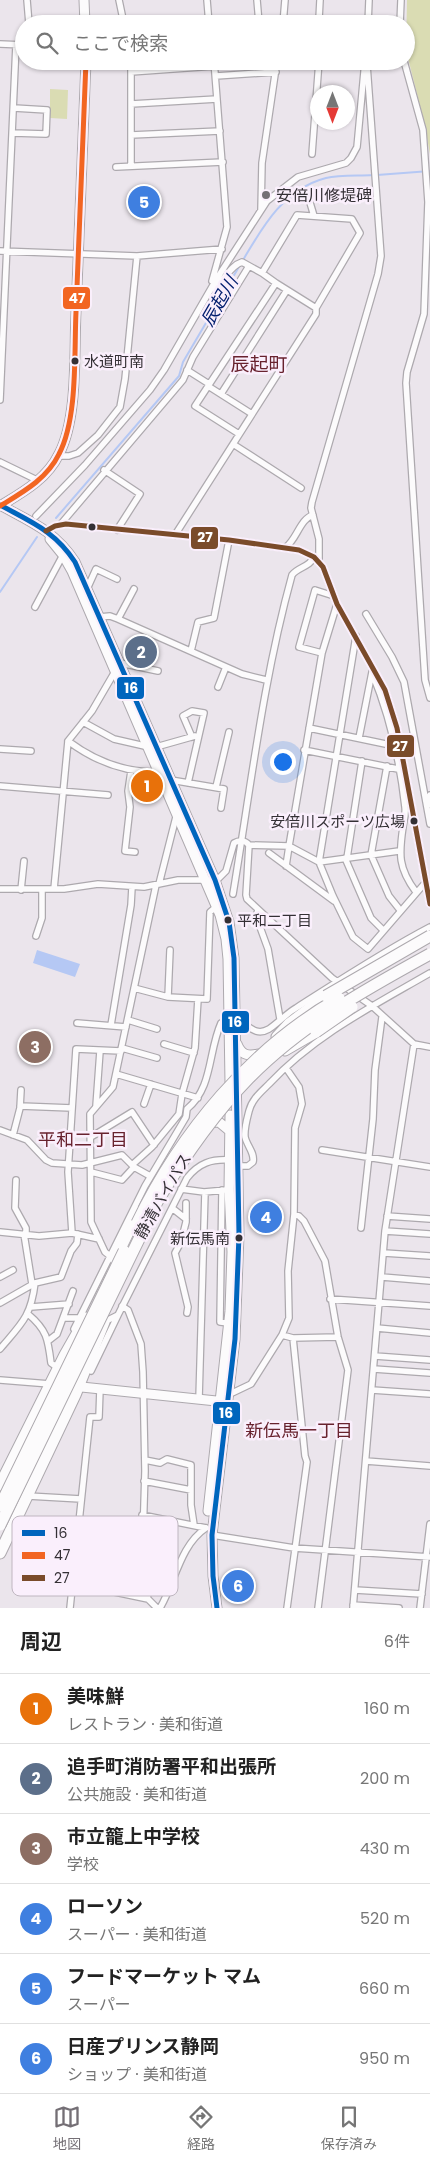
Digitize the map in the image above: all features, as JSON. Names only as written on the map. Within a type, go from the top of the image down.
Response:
[{"type":"highway","points":[[18,1516],[66,1416],[104,1322],[168,1178],[205,1124],[258,1054],[289,1024],[326,996],[430,936]]},
{"type":"highway","name":"静清バイパス","points":[[0,1506],[145,1207],[159,1181],[196,1127],[245,1070],[294,1028],[332,1001],[430,945]]},
{"type":"highway","name":"静清バイパス","points":[[0,1525],[156,1202],[187,1152],[204,1129],[250,1076],[291,1041],[336,1008],[430,954]]},
{"type":"highway","points":[[0,1485],[58,1368],[90,1310],[165,1156],[233,1085],[266,1059],[316,1032],[343,1013],[430,963]]},
{"type":"highway","points":[[0,1541],[37,1464],[66,1416]]},
{"type":"highway","points":[[0,1552],[12,1528]]},
{"type":"street","points":[[27,0],[28,15]]},
{"type":"street","points":[[84,0],[85,15]]},
{"type":"street","points":[[119,0],[122,15]]},
{"type":"street","points":[[207,0],[208,15]]},
{"type":"street","points":[[257,0],[257,15]]},
{"type":"street","points":[[284,15],[285,0]]},
{"type":"street","points":[[320,0],[320,15]]},
{"type":"street","points":[[369,15],[370,0]]},
{"type":"street","points":[[400,15],[401,0]]},
{"type":"street","points":[[0,44],[15,45]]},
{"type":"street","points":[[0,400],[15,70]]},
{"type":"street","points":[[0,505],[39,480],[59,456],[66,438],[71,414],[86,70]]},
{"type":"street","points":[[131,166],[131,72],[152,70]]},
{"type":"street","points":[[210,289],[227,227],[215,70]]},
{"type":"street","points":[[312,154],[318,70]]},
{"type":"street","points":[[36,520],[150,390],[164,370],[210,289],[261,210],[273,197],[298,177],[339,165],[351,158],[357,147],[365,70]]},
{"type":"street","points":[[320,562],[320,546],[312,502],[380,266],[381,249],[376,166],[367,70]]},
{"type":"street","points":[[406,70],[423,130],[426,160],[424,314],[406,383],[425,680],[430,698]]},
{"type":"street","points":[[216,76],[276,72],[262,172],[261,210]]},
{"type":"street","points":[[131,104],[217,99]]},
{"type":"street","points":[[13,133],[46,134],[47,110],[14,108]]},
{"type":"street","points":[[131,135],[220,131]]},
{"type":"street","points":[[116,167],[223,162]]},
{"type":"street","points":[[308,196],[314,216]]},
{"type":"street","points":[[175,534],[316,314],[316,308],[360,233],[352,219],[297,215],[262,273]]},
{"type":"street","points":[[0,251],[137,256],[222,249]]},
{"type":"street","points":[[59,456],[78,454],[98,435],[120,407],[125,379],[137,256]]},
{"type":"street","points":[[210,289],[218,286],[236,264],[242,262],[316,308]]},
{"type":"street","points":[[49,533],[60,525],[104,470],[179,385],[192,357],[249,266]]},
{"type":"street","points":[[239,434],[196,406],[276,283]]},
{"type":"street","points":[[221,394],[287,290]]},
{"type":"street","points":[[187,370],[252,414]]},
{"type":"street","points":[[233,444],[301,488]]},
{"type":"street","points":[[0,462],[39,480]]},
{"type":"street","points":[[104,470],[140,494],[117,530]]},
{"type":"street","points":[[0,505],[36,520],[65,546],[76,562],[118,667]]},
{"type":"street","points":[[286,547],[292,542],[306,518],[313,515]]},
{"type":"street","points":[[36,520],[63,555],[72,571],[118,667],[153,747],[171,780],[211,880],[226,939],[232,1018],[240,1052],[249,1056],[258,1054]]},
{"type":"street","points":[[60,525],[175,534],[286,547],[307,553],[320,562],[324,567],[337,604],[356,636],[391,705],[398,728],[430,904]]},
{"type":"street","points":[[191,651],[198,622],[214,618],[230,540]]},
{"type":"street","points":[[35,606],[63,555]]},
{"type":"street","points":[[233,894],[266,680],[292,575],[294,571],[310,564],[314,557]]},
{"type":"street","points":[[87,588],[96,569],[117,580]]},
{"type":"street","points":[[118,619],[134,589]]},
{"type":"street","points":[[322,653],[299,647],[315,590],[334,596]]},
{"type":"street","points":[[286,866],[304,750],[322,653],[337,604]]},
{"type":"street","points":[[366,614],[392,657],[404,682],[430,824]]},
{"type":"street","points":[[99,617],[110,616],[118,619],[242,674],[266,680]]},
{"type":"street","points":[[356,636],[319,862],[335,902],[353,937],[368,948],[425,883]]},
{"type":"street","points":[[118,667],[158,671]]},
{"type":"street","points":[[54,889],[68,741],[92,711],[118,667]]},
{"type":"street","points":[[218,687],[226,667]]},
{"type":"street","points":[[359,738],[372,669]]},
{"type":"street","points":[[372,669],[388,712],[406,810],[399,852],[403,871],[416,892]]},
{"type":"street","points":[[188,783],[204,713],[192,711],[183,716],[192,737]]},
{"type":"street","points":[[84,722],[114,739],[153,747],[199,735]]},
{"type":"street","points":[[309,728],[395,746]]},
{"type":"street","points":[[216,787],[229,732]]},
{"type":"street","points":[[68,741],[111,766],[130,771],[160,772]]},
{"type":"street","points":[[153,747],[160,772],[177,811],[227,915],[232,938],[233,1085],[238,1166],[230,1189],[221,1247],[220,1322],[229,1323]]},
{"type":"street","points":[[0,749],[32,751]]},
{"type":"street","points":[[304,750],[398,769]]},
{"type":"street","points":[[362,762],[346,858],[371,918],[383,930]]},
{"type":"street","points":[[387,766],[371,855],[389,896],[400,910]]},
{"type":"street","points":[[130,771],[128,791],[130,807],[125,851],[135,852]]},
{"type":"street","points":[[171,780],[224,789],[221,808]]},
{"type":"street","points":[[0,786],[108,795]]},
{"type":"street","points":[[428,810],[430,795]]},
{"type":"street","points":[[110,1256],[104,1252],[91,1222],[90,1114],[111,1091],[116,1074],[157,884],[177,811]]},
{"type":"street","points":[[0,889],[42,890],[98,884],[132,887],[178,880],[211,880],[224,874],[234,843],[242,841],[249,845],[289,846],[319,862],[399,852]]},
{"type":"street","points":[[249,845],[246,895],[258,910],[337,982],[372,1006],[414,1044],[430,1047]]},
{"type":"street","points":[[269,854],[335,902]]},
{"type":"street","points":[[21,890],[24,861]]},
{"type":"street","points":[[111,1025],[131,905],[132,887]]},
{"type":"street","points":[[36,936],[42,918],[42,890]]},
{"type":"street","points":[[134,988],[168,998],[207,999],[210,912],[217,906]]},
{"type":"street","points":[[258,910],[256,916],[268,950],[280,1019]]},
{"type":"street","points":[[232,1018],[251,1029],[262,1031],[337,982],[430,926]]},
{"type":"street","points":[[168,998],[170,950]]},
{"type":"street","points":[[238,1166],[251,1165],[254,1159],[247,1143],[245,1130],[252,1103],[286,1068],[326,1034],[430,974]]},
{"type":"street","points":[[91,1172],[122,1180],[179,1114],[182,1094],[194,1053],[198,999]]},
{"type":"street","points":[[361,1228],[373,1119],[375,1070],[382,1017]]},
{"type":"street","points":[[68,1350],[69,1339],[150,1176],[165,1156],[186,1117],[187,1109],[198,1098],[210,1067],[221,1023],[232,1018]]},
{"type":"street","points":[[128,1020],[157,1029]]},
{"type":"street","points":[[77,1023],[126,1027]]},
{"type":"street","points":[[226,1399],[232,1247],[230,1160],[236,1039]]},
{"type":"street","points":[[164,1044],[194,1053]]},
{"type":"street","points":[[399,1608],[353,1606],[385,1231],[414,1044]]},
{"type":"street","points":[[0,1303],[33,1283],[61,1277],[71,1251],[77,1243],[68,1164],[76,1049],[100,1051],[122,1049],[156,1058]]},
{"type":"street","points":[[96,1107],[100,1051]]},
{"type":"street","points":[[0,1380],[199,1399],[226,1399],[251,1384],[282,1335],[290,1318],[288,1271],[294,1214],[295,1128],[302,1104],[299,1087],[286,1068]]},
{"type":"street","points":[[116,1074],[198,1098]]},
{"type":"street","points":[[144,1104],[151,1084]]},
{"type":"street","points":[[13,1135],[20,1106],[21,1090]]},
{"type":"street","points":[[20,1106],[72,1108]]},
{"type":"street","points":[[91,1137],[132,1112],[153,1146],[165,1156]]},
{"type":"street","points":[[205,1124],[219,1122],[231,1132]]},
{"type":"street","points":[[0,1130],[27,1140],[46,1160],[52,1163],[91,1164],[122,1155],[133,1166],[150,1176]]},
{"type":"street","points":[[322,1150],[430,1167]]},
{"type":"street","points":[[90,1371],[187,1178],[199,1166],[215,1160],[230,1160]]},
{"type":"street","points":[[0,1349],[28,1314],[31,1307],[33,1283],[25,1234],[26,1228],[15,1208],[16,1180]]},
{"type":"street","points":[[181,1189],[205,1192],[230,1189]]},
{"type":"street","points":[[211,1608],[206,1561],[226,1399],[238,1275],[230,1189]]},
{"type":"street","points":[[199,1399],[205,1192]]},
{"type":"street","points":[[186,1203],[186,1219],[181,1242],[175,1253],[188,1307],[187,1313]]},
{"type":"street","points":[[172,1208],[186,1219]]},
{"type":"street","points":[[294,1214],[304,1221],[322,1252],[338,1337],[348,1370],[318,1608]]},
{"type":"street","points":[[388,1216],[430,1219]]},
{"type":"street","points":[[385,1231],[430,1234]]},
{"type":"street","points":[[0,1232],[39,1236],[75,1234],[99,1239]]},
{"type":"street","points":[[221,1247],[232,1247]]},
{"type":"street","points":[[384,1253],[430,1256]]},
{"type":"street","points":[[0,1278],[13,1270]]},
{"type":"street","points":[[382,1277],[430,1281]]},
{"type":"street","points":[[48,1341],[57,1334],[73,1291]]},
{"type":"street","points":[[330,1299],[430,1306]]},
{"type":"street","points":[[31,1307],[69,1304]]},
{"type":"street","points":[[122,1306],[128,1310],[141,1344],[145,1460],[142,1515],[147,1516]]},
{"type":"street","points":[[28,1314],[42,1326],[48,1341],[51,1363],[58,1368]]},
{"type":"street","points":[[104,1322],[118,1315]]},
{"type":"street","points":[[64,1318],[79,1318]]},
{"type":"street","points":[[377,1328],[430,1333]]},
{"type":"street","points":[[282,1335],[294,1338],[338,1337]]},
{"type":"street","points":[[288,1608],[294,1548],[307,1462],[304,1456],[294,1338]]},
{"type":"street","points":[[375,1356],[430,1360]]},
{"type":"street","points":[[374,1369],[430,1373]]},
{"type":"street","points":[[79,1516],[90,1417],[99,1417],[100,1389]]},
{"type":"street","points":[[372,1390],[430,1394]]},
{"type":"street","points":[[145,1460],[160,1464],[167,1459],[191,1465],[194,1525]]},
{"type":"street","points":[[366,1461],[430,1466]]},
{"type":"street","points":[[144,1482],[191,1490]]},
{"type":"street","points":[[28,1496],[81,1499]]},
{"type":"street","points":[[178,1522],[194,1525],[209,1531],[294,1548],[428,1557]]},
{"type":"street","points":[[420,1608],[428,1557],[430,1524]]},
{"type":"street","points":[[178,1568],[189,1546],[200,1532],[209,1531]]},
{"type":"street","points":[[209,1531],[217,1608]]},
{"type":"street","points":[[355,1590],[422,1594]]},
{"type":"street","points":[[134,1596],[148,1599],[158,1608],[164,1596]]},
{"type":"green space","points":[[407,0],[430,0],[430,154],[411,70],[415,70],[415,15],[407,15]]},
{"type":"green space","points":[[50,89],[68,90],[67,119],[50,118]]},
{"type":"water","points":[[37,950],[80,964],[75,977],[33,963]]},
{"type":"waterway","name":"辰起川","points":[[377,175],[430,171]]},
{"type":"waterway","name":"辰起川","points":[[243,260],[258,234],[276,210],[298,191],[311,183],[326,178],[373,175]]},
{"type":"waterway","name":"辰起川","points":[[56,518],[179,376],[183,362],[240,265]]},
{"type":"waterway","points":[[0,592],[37,537]]},
{"type":"transit line","name":"47","points":[[0,506],[34,484],[48,471],[59,454],[69,422],[74,385],[86,70]]},
{"type":"transit line","name":"16","points":[[0,505],[42,528],[59,542],[75,562],[215,880],[229,922],[234,958],[239,1235],[235,1339],[212,1535],[213,1576],[217,1608]]},
{"type":"transit line","name":"27","points":[[46,531],[55,526],[66,524],[229,540],[299,550],[314,557],[323,567],[337,604],[385,690],[397,728],[430,904]]},
{"type":"place","name":"安倍川修堤碑","points":[[266,195]]},
{"type":"place","name":"フードマーケット マム","points":[[144,202]]},
{"type":"place","name":"水道町南","points":[[75,361]]},
{"type":"place","name":"追手町消防署平和出張所","points":[[141,652]]},
{"type":"place","name":"美味鮮","points":[[147,786]]},
{"type":"place","name":"安倍川スポーツ広場","points":[[414,821]]},
{"type":"place","name":"平和二丁目","points":[[228,920]]},
{"type":"place","name":"市立籠上中学校","points":[[35,1047]]},
{"type":"place","name":"ローソン","points":[[266,1217]]},
{"type":"place","name":"新伝馬南","points":[[239,1238]]},
{"type":"place","name":"日産プリンス静岡","points":[[238,1586]]},
{"type":"district","name":"辰起町","points":[[259,364]]},
{"type":"district","name":"平和二丁目","points":[[83,1139]]},
{"type":"district","name":"新伝馬一丁目","points":[[299,1430]]}]
